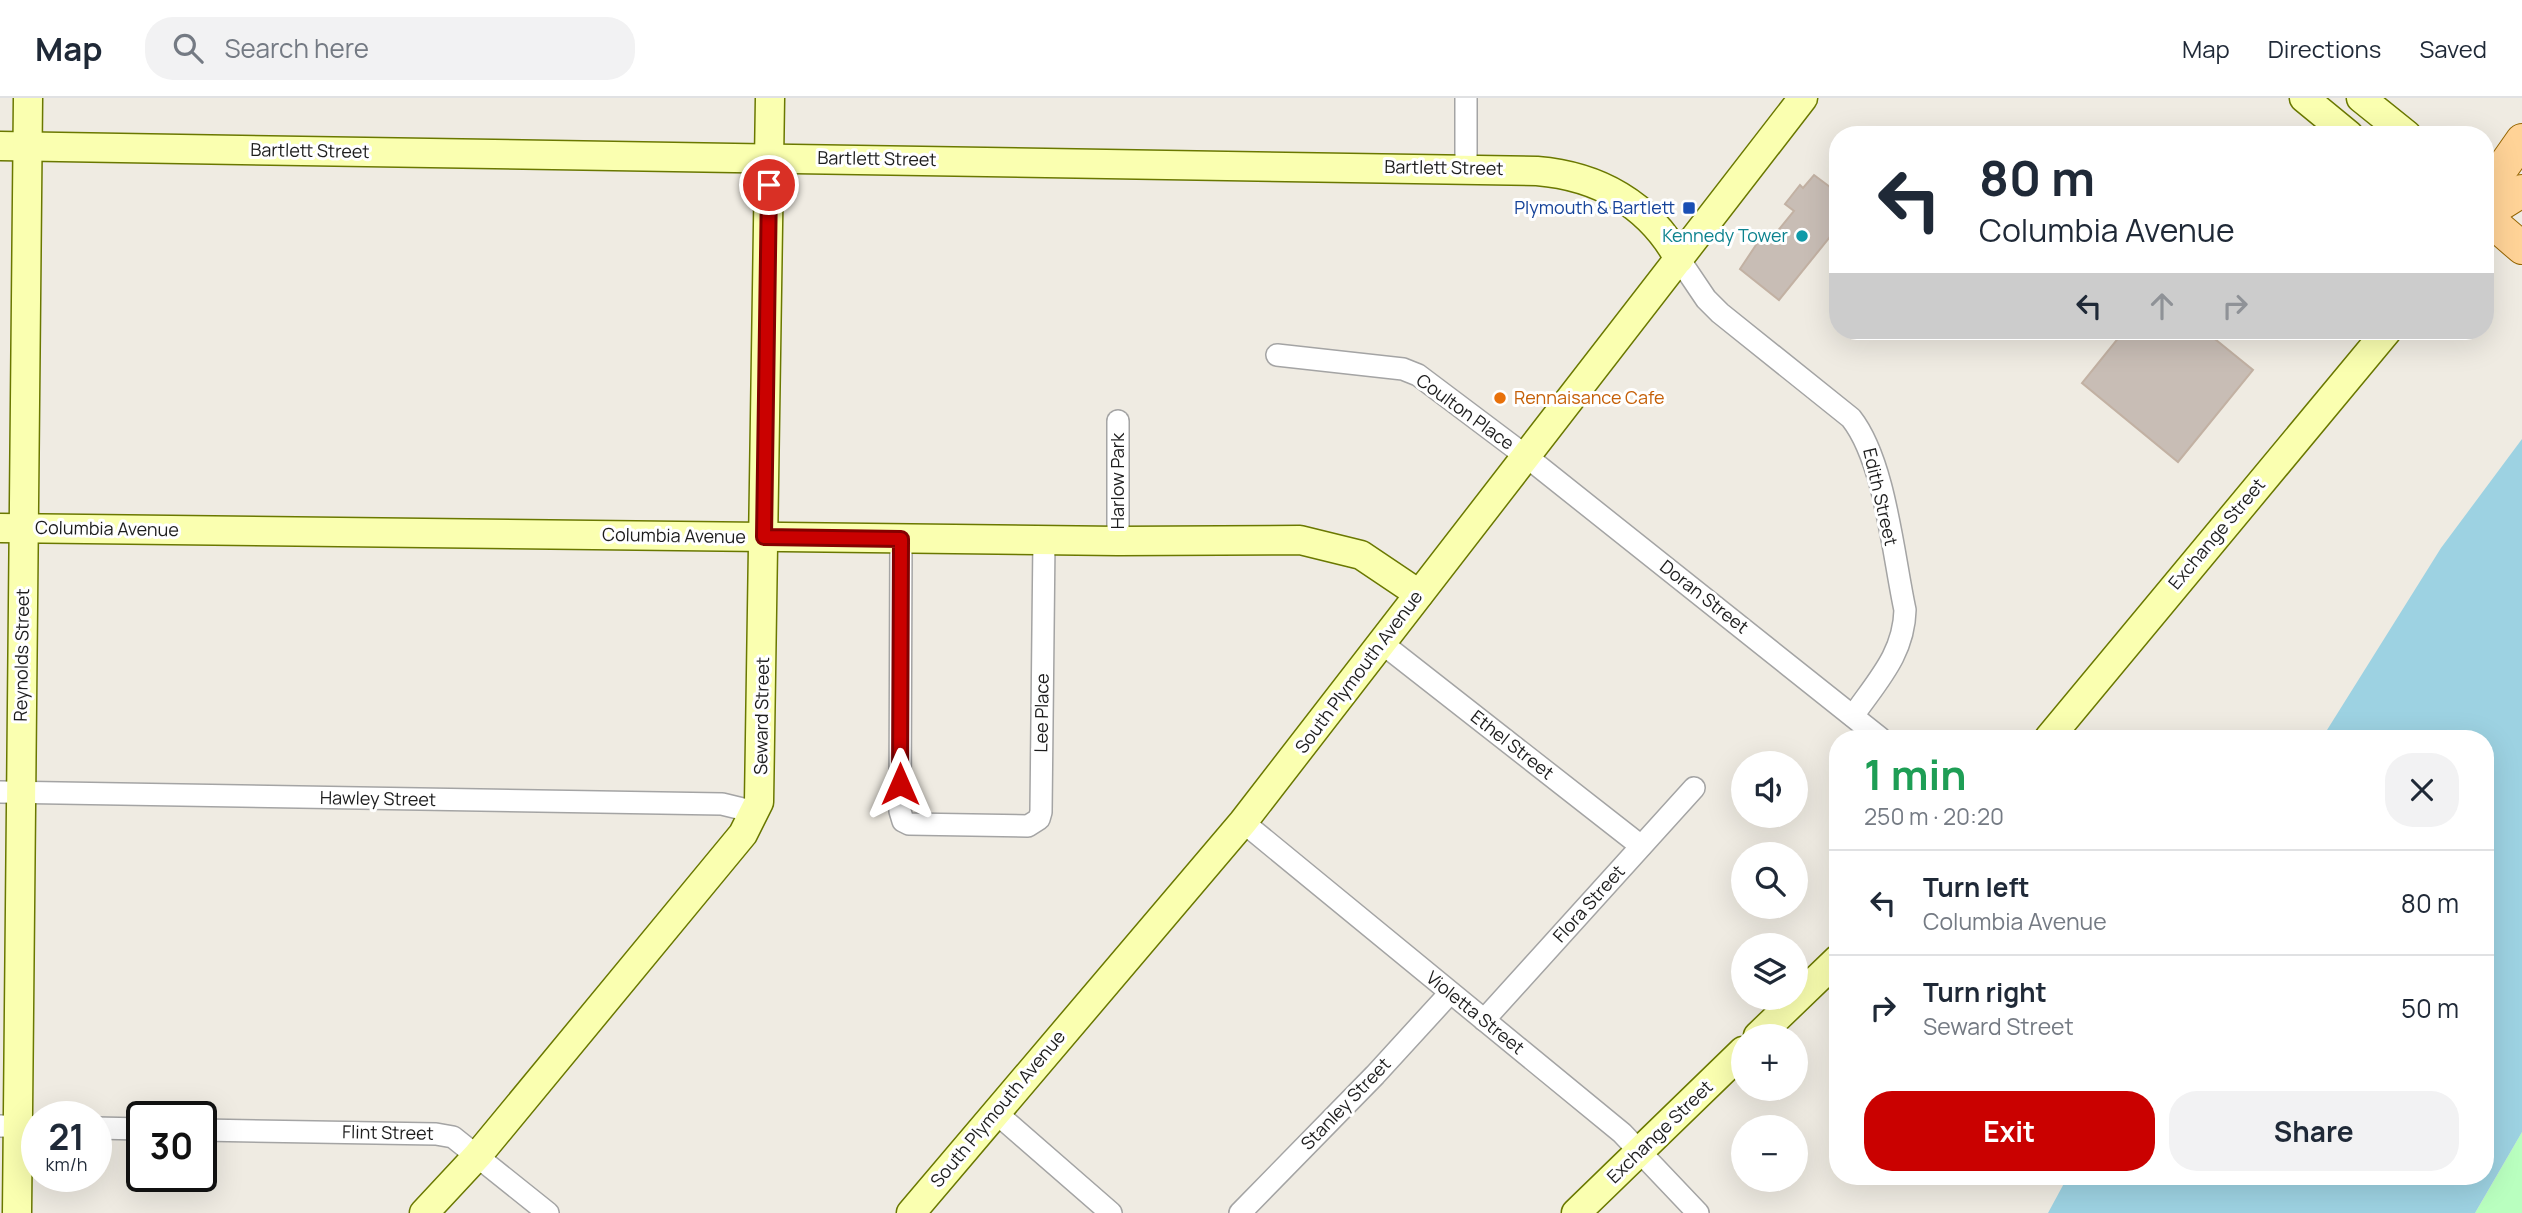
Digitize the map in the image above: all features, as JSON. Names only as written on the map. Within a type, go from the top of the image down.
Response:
[{"type":"main road","points":[[2494,183],[2522,140]]},
{"type":"main road","points":[[2494,208],[2522,191]]},
{"type":"main road","points":[[2494,222],[2522,248]]},
{"type":"street","name":"Reynolds Street","points":[[17,1213],[18,1127],[10,792],[14,146],[28,98]]},
{"type":"street","name":"Seward Street","points":[[424,1213],[478,1155],[743,834],[755,813],[761,782],[770,98]]},
{"type":"street","points":[[1466,98],[1466,168]]},
{"type":"street","points":[[2304,98],[2339,126]]},
{"type":"street","name":"South Plymouth Avenue","points":[[911,1213],[1243,822],[1800,104]]},
{"type":"street","points":[[2371,106],[2396,126]]},
{"type":"street","name":"Bartlett Street","points":[[14,146],[1466,168],[1558,173],[1596,182],[1630,203],[1653,222],[1679,259]]},
{"type":"street","name":"Edith Street","points":[[1679,259],[1706,299],[1720,313],[1851,418],[1866,436],[1874,462],[1905,610],[1904,634],[1894,658],[1853,716]]},
{"type":"street","name":"Exchange Street","points":[[2056,730],[2380,340]]},
{"type":"street","name":"Coulton Place","points":[[1277,355],[1410,372],[1527,457]]},
{"type":"street","name":"Harlow Park","points":[[1118,421],[1118,541]]},
{"type":"street","name":"Doran Street","points":[[1527,457],[1870,730]]},
{"type":"street","name":"Columbia Avenue","points":[[12,528],[901,539],[1300,540],[1361,555],[1419,594]]},
{"type":"street","name":"Lee Place","points":[[901,539],[900,811],[903,821],[909,824],[974,826],[1028,826],[1039,820],[1044,540]]},
{"type":"street","name":"Ethel Street","points":[[1383,644],[1641,846]]},
{"type":"street","name":"Flora Street","points":[[1484,1020],[1694,788]]},
{"type":"street","name":"Hawley Street","points":[[10,792],[722,804],[755,813]]},
{"type":"street","name":"Violetta Street","points":[[1243,822],[1640,1151],[1698,1213]]},
{"type":"street","points":[[1770,1024],[1829,968]]},
{"type":"street","name":"Stanley Street","points":[[1240,1213],[1375,1076],[1450,993]]},
{"type":"street","name":"Exchange Street","points":[[1576,1213],[1731,1063]]},
{"type":"street","points":[[995,1112],[1111,1213]]},
{"type":"street","name":"Flint Street","points":[[217,1130],[436,1134],[453,1137],[548,1213]]},
{"type":"green space","points":[[2522,1132],[2522,1213],[2475,1213],[2491,1185],[2494,1185],[2494,1180]]},
{"type":"water","points":[[2522,439],[2522,1132],[2494,1180],[2494,730],[2327,730],[2441,548]]},
{"type":"water","points":[[2063,1185],[2491,1185],[2475,1213],[2048,1213]]},
{"type":"building","name":"Kennedy Tower","points":[[1814,175],[1829,186],[1829,238],[1779,300],[1740,269],[1764,233],[1771,239],[1794,211],[1785,204],[1800,185],[1803,188]]},
{"type":"building","points":[[2117,340],[2216,340],[2253,370],[2178,462],[2082,383]]},
{"type":"place","name":"Plymouth & Bartlett","points":[[1689,208]]},
{"type":"place","name":"Kennedy Tower","points":[[1802,236]]},
{"type":"place","name":"Rennaisance Cafe","points":[[1500,398]]},
{"type":"route","points":[[769,185],[764,537],[901,539],[900,784]]}]
